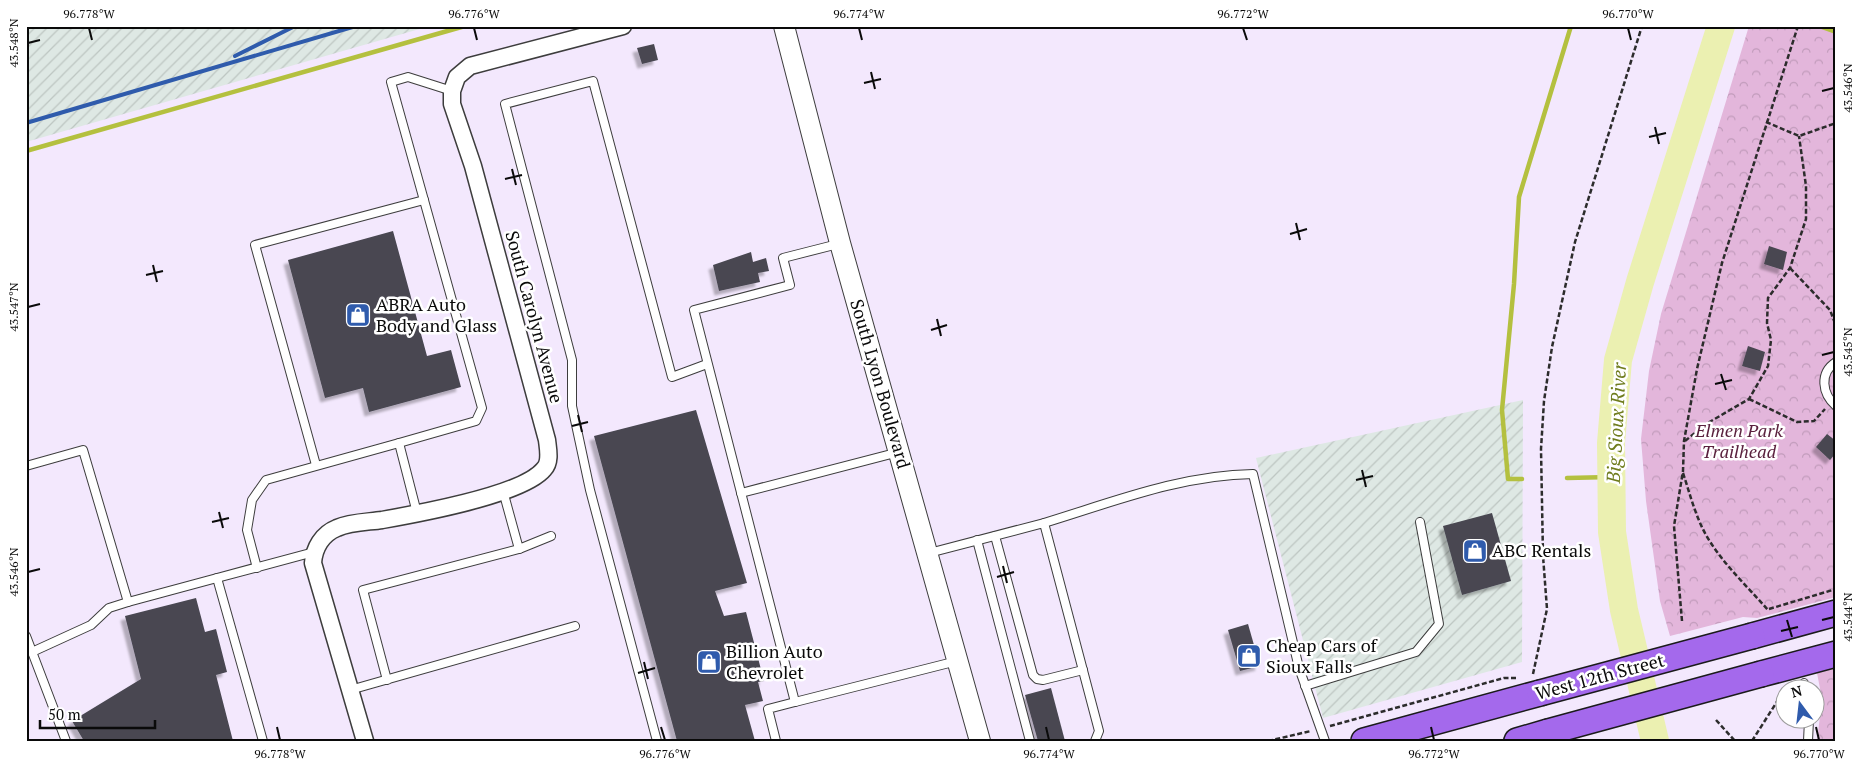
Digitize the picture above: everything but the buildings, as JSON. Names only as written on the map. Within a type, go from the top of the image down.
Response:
[{"type":"main road","name":"West 12th Street","points":[[1364,741],[1534,681],[1752,636],[1836,613]]},
{"type":"main road","points":[[1517,741],[1836,654]]},
{"type":"street","points":[[452,91],[457,77],[470,66],[623,26]]},
{"type":"street","name":"South Lyon Boulevard","points":[[784,26],[840,243],[980,741]]},
{"type":"street","name":"South Carolyn Avenue","points":[[314,552],[321,539],[337,528],[417,513],[503,491],[529,480],[545,469],[549,455],[547,440],[473,166],[455,116],[452,91]]},
{"type":"street","points":[[314,552],[313,563],[350,690],[362,739]]},
{"type":"lane","points":[[257,568],[247,530],[252,500],[266,480],[476,421],[482,408],[391,82],[408,77],[452,91]]},
{"type":"lane","points":[[657,741],[590,490],[572,406],[572,360],[505,104],[593,81],[672,377],[707,364]]},
{"type":"lane","points":[[316,465],[255,245],[424,200]]},
{"type":"lane","points":[[796,702],[694,310],[790,285],[783,258],[840,243]]},
{"type":"lane","points":[[1834,404],[1826,393],[1824,384],[1828,369],[1836,362]]},
{"type":"lane","points":[[399,443],[417,513]]},
{"type":"lane","points":[[26,466],[83,450],[128,602]]},
{"type":"lane","points":[[741,493],[899,452]]},
{"type":"lane","points":[[927,554],[1044,523],[1166,486],[1220,474],[1253,474],[1298,668],[1325,741]]},
{"type":"lane","points":[[503,491],[519,549]]},
{"type":"lane","points":[[1305,686],[1416,652],[1439,624],[1420,522]]},
{"type":"lane","points":[[1044,523],[1099,731],[1095,741]]},
{"type":"lane","points":[[387,680],[363,590],[519,549],[550,536]]},
{"type":"lane","points":[[995,536],[1033,675],[1037,679],[1044,680],[1083,670]]},
{"type":"lane","points":[[977,540],[1030,741]]},
{"type":"lane","points":[[32,652],[91,625],[109,608],[314,552]]},
{"type":"lane","points":[[217,578],[263,741]]},
{"type":"lane","points":[[350,690],[575,626]]},
{"type":"lane","points":[[26,636],[66,741]]},
{"type":"lane","points":[[776,741],[768,709],[957,661]]},
{"type":"path","points":[[1268,741],[1320,729],[1504,678],[1534,681],[1534,660],[1547,609],[1542,546],[1541,449],[1544,401],[1552,347],[1575,242],[1642,26]]},
{"type":"path","points":[[1682,621],[1674,526],[1683,471],[1684,441],[1707,318],[1722,263],[1798,26]]},
{"type":"path","points":[[1766,122],[1799,136],[1836,123]]},
{"type":"path","points":[[1684,441],[1706,424],[1749,399],[1759,385],[1768,366],[1771,340],[1767,323],[1768,298],[1790,268],[1806,219],[1806,186],[1799,136]]},
{"type":"path","points":[[1790,268],[1830,310],[1836,326]]},
{"type":"path","points":[[1749,399],[1797,422],[1814,420],[1834,404]]},
{"type":"path","points":[[1683,471],[1698,519],[1707,537],[1722,558],[1768,610],[1836,589]]},
{"type":"path","points":[[1752,741],[1774,706]]},
{"type":"path","points":[[1716,720],[1735,741]]},
{"type":"shaded area","points":[[26,26],[430,26],[26,142]]},
{"type":"shaded area","points":[[1523,400],[1522,662],[1323,718],[1256,458]]},
{"type":"green space","name":"Elmen Park Trailhead","points":[[1749,26],[1836,26],[1836,597],[1757,618],[1743,617],[1670,636],[1660,601],[1646,501],[1641,439],[1649,371],[1661,314]]},
{"type":"green space","points":[[1836,668],[1836,741],[1817,741],[1818,730],[1824,730],[1824,680],[1818,680],[1817,673]]},
{"type":"waterway","points":[[26,151],[465,26]]},
{"type":"waterway","points":[[1522,479],[1508,479],[1502,410],[1514,284],[1519,197],[1571,26]]},
{"type":"waterway","name":"Big Sioux River","points":[[1655,741],[1624,610],[1612,532],[1611,443],[1618,360],[1640,282],[1721,26]]},
{"type":"waterway","points":[[1819,26],[1836,32]]},
{"type":"waterway","points":[[1567,478],[1611,477]]},
{"type":"railway","points":[[235,56],[295,26]]},
{"type":"railway","points":[[26,123],[356,26]]},
{"type":"place","name":"ABRA Auto Body and Glass","points":[[358,315]]},
{"type":"place","name":"ABC Rentals","points":[[1475,551]]},
{"type":"place","name":"Cheap Cars of Sioux Falls","points":[[1249,656]]},
{"type":"place","name":"Billion Auto Chevrolet","points":[[709,662]]}]
